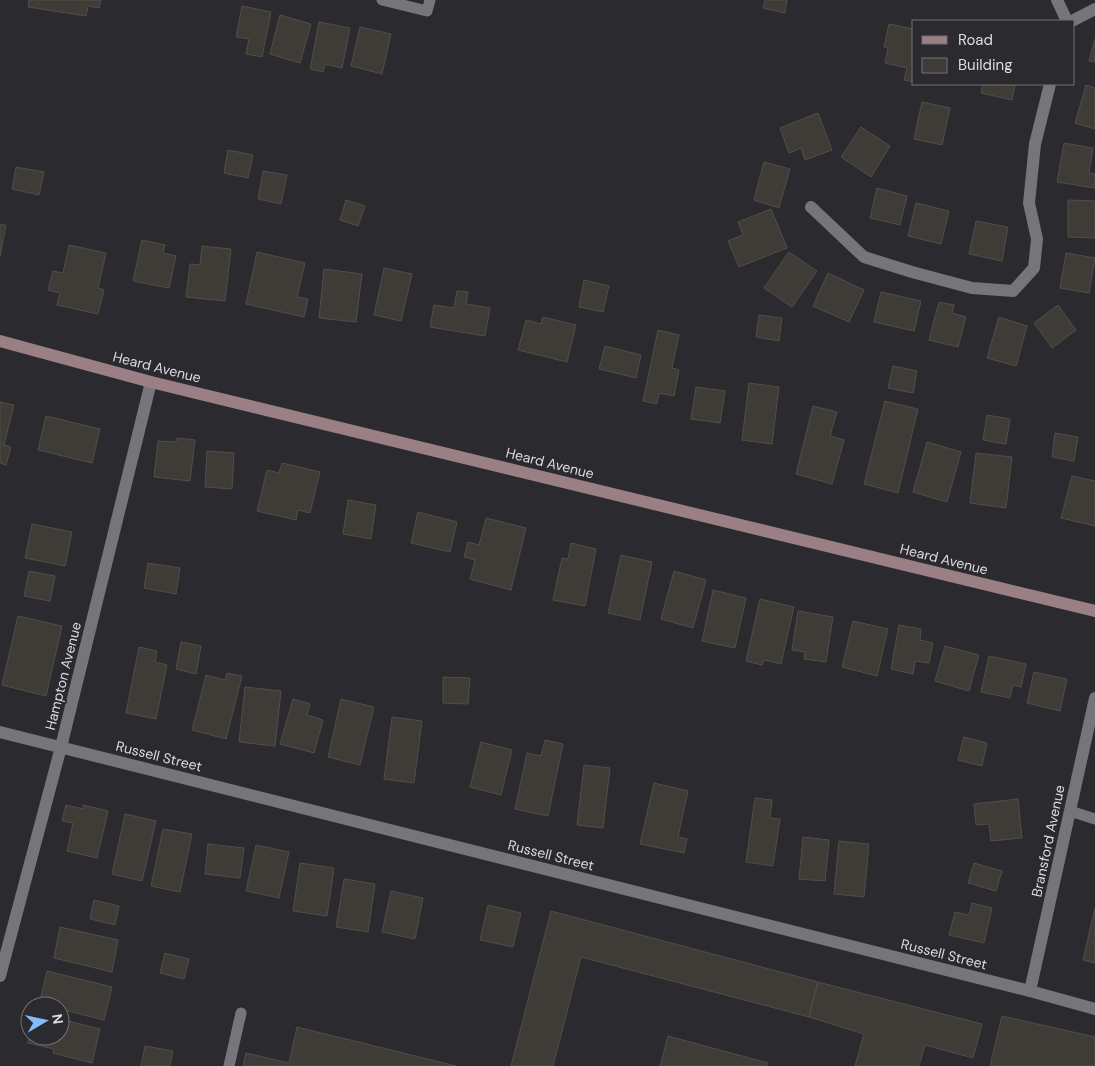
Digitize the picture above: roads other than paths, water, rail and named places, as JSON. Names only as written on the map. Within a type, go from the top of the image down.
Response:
[{"type":"street","points":[[1057,0],[1067,20]]},
{"type":"street","points":[[1074,20],[1095,9]]},
{"type":"street","points":[[811,208],[864,257],[972,288],[1013,292],[1034,268],[1037,240],[1029,203],[1035,144],[1050,85]]},
{"type":"street","name":"Heard Avenue","points":[[0,341],[151,382],[1095,611]]},
{"type":"street","name":"Hampton Avenue","points":[[0,976],[61,747],[151,382]]},
{"type":"street","name":"Bransford Avenue","points":[[1030,991],[1095,698]]},
{"type":"street","name":"Russell Street","points":[[0,732],[1030,991],[1095,1009]]},
{"type":"lane","points":[[382,0],[427,11],[430,0]]},
{"type":"lane","points":[[1070,811],[1095,819]]},
{"type":"lane","points":[[229,1066],[241,1013]]}]
